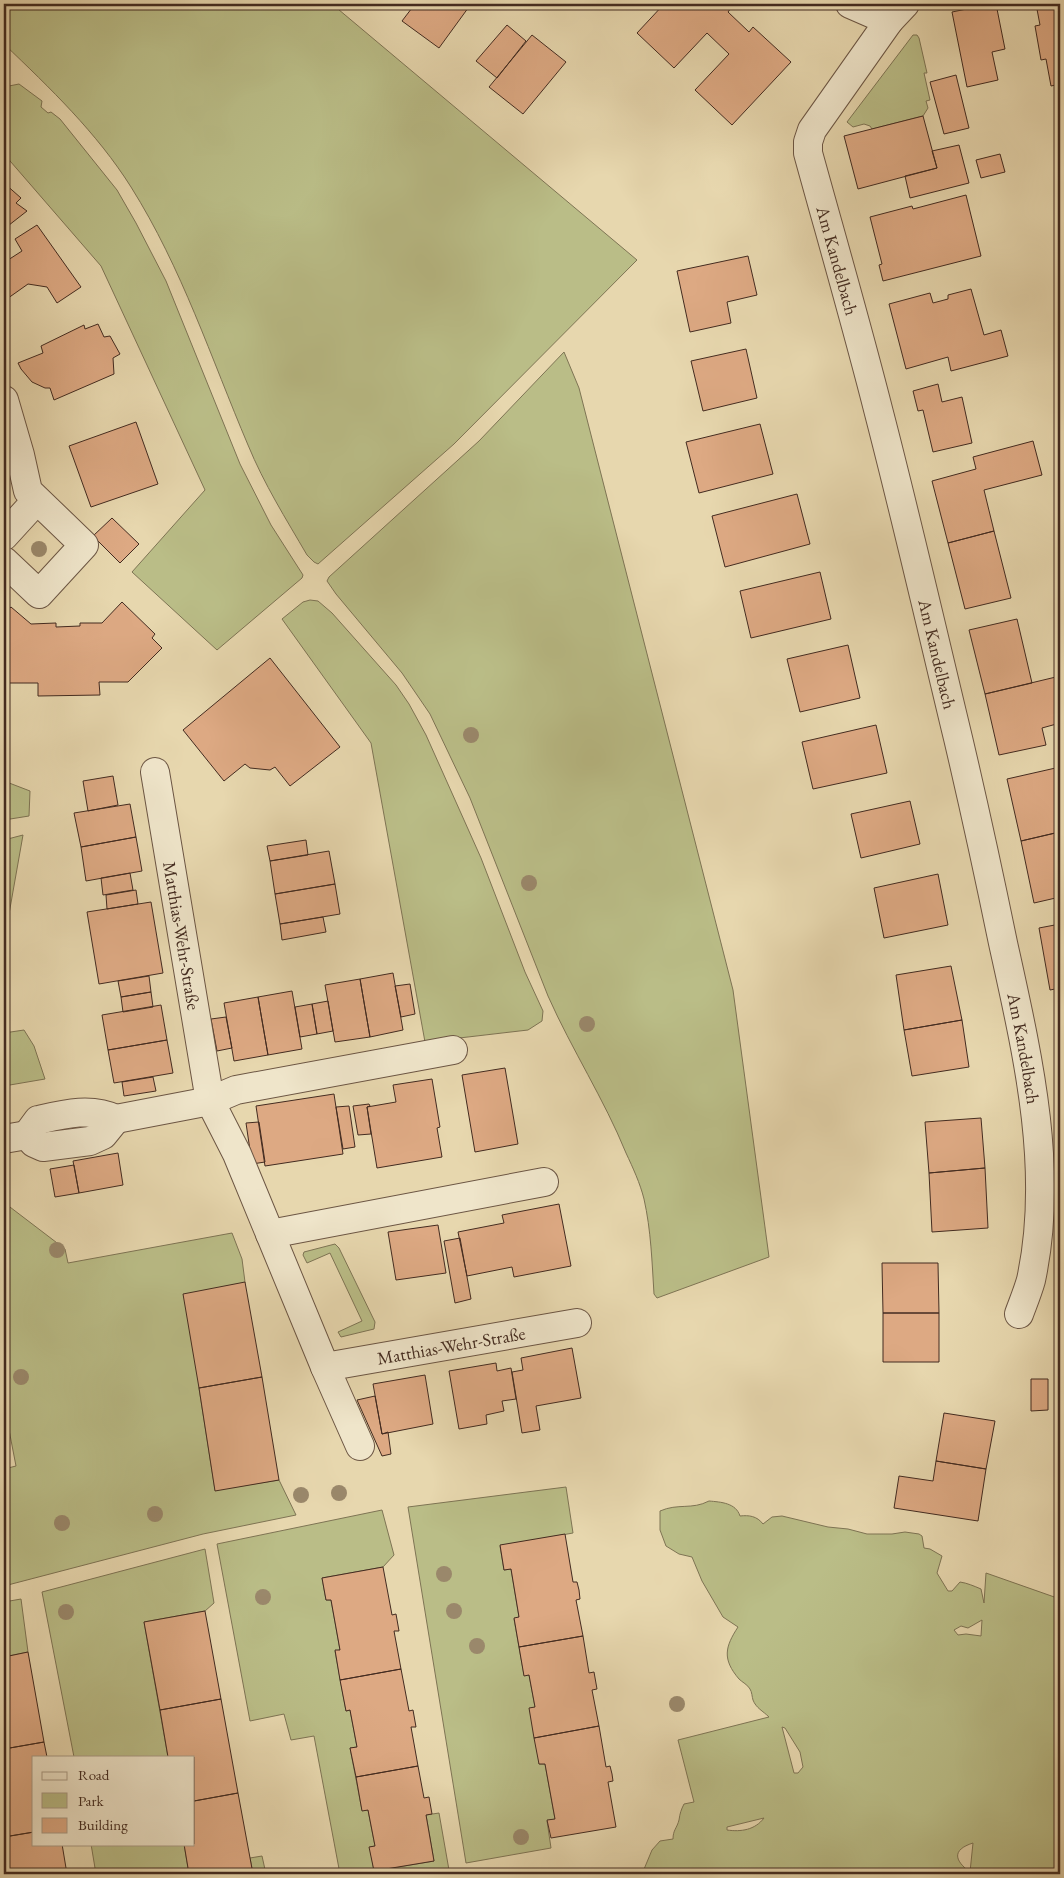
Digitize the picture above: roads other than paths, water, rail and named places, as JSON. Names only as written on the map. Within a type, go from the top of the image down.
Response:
[{"type":"street","name":"Am Kandelbach","points":[[850,4],[897,13],[812,130],[808,142],[808,153],[879,412],[925,598],[973,802],[1018,1009],[1035,1116],[1040,1172],[1040,1218],[1035,1252],[1030,1282],[1019,1314]]},
{"type":"street","points":[[4,400],[28,491],[36,501],[84,546],[40,594],[4,561]]},
{"type":"street","points":[[4,536],[36,501]]},
{"type":"street","name":"Matthias-Wehr-Straße","points":[[155,772],[210,1101],[237,1154],[325,1367],[360,1446]]},
{"type":"street","points":[[16,1137],[44,1147],[90,1141],[103,1135],[116,1119],[210,1101],[236,1090],[453,1050]]},
{"type":"street","points":[[270,1234],[544,1182]]},
{"type":"street","name":"Matthias-Wehr-Straße","points":[[325,1367],[577,1323]]}]
